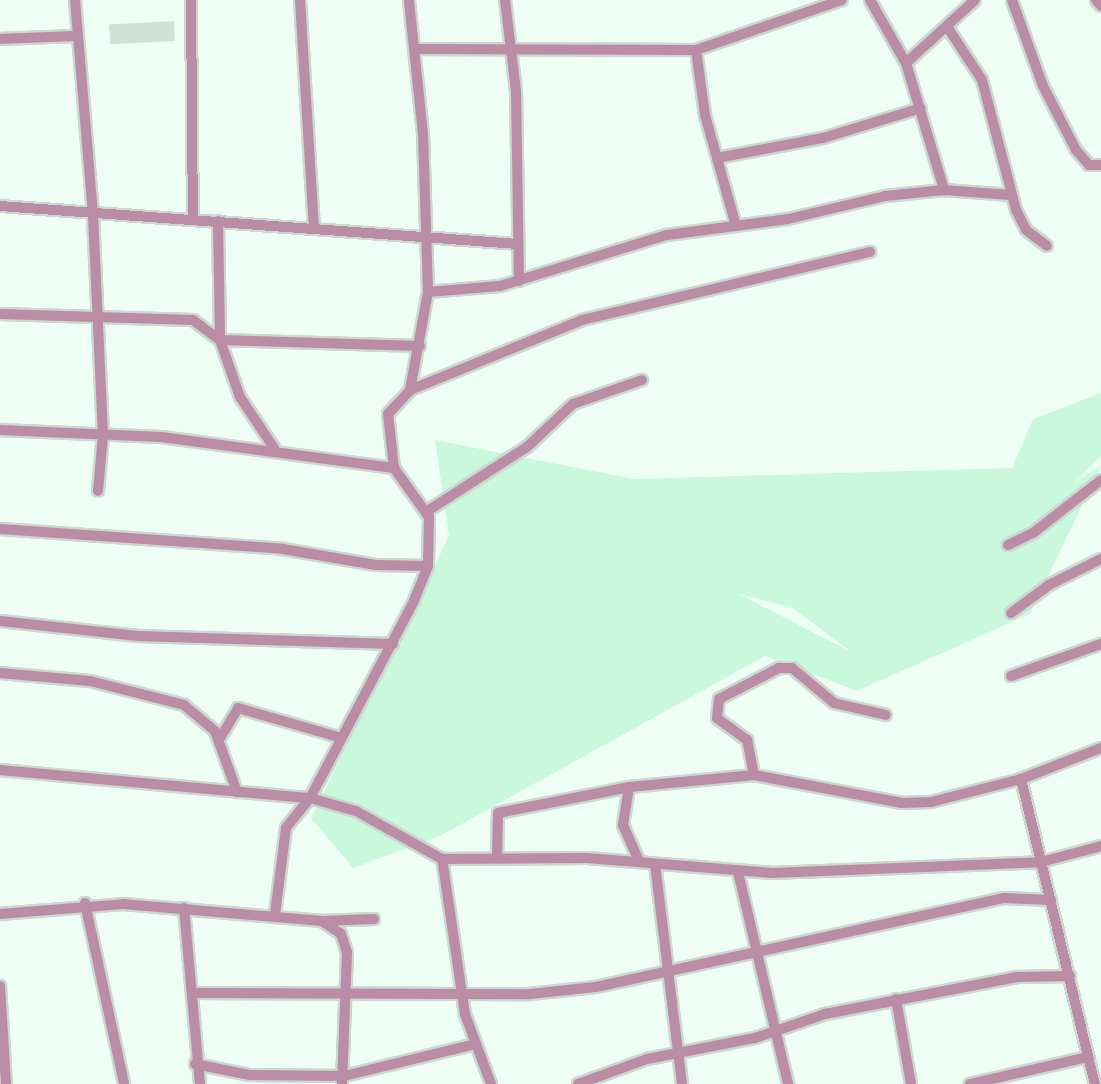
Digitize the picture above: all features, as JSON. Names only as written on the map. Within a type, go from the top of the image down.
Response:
[{"type":"street","points":[[75,0],[93,215],[98,316],[103,435],[98,491]]},
{"type":"street","points":[[191,0],[193,220]]},
{"type":"street","points":[[300,0],[314,229]]},
{"type":"street","points":[[410,0],[428,292],[410,390]]},
{"type":"street","points":[[505,0],[513,52],[519,281]]},
{"type":"street","points":[[415,49],[513,52],[588,46],[696,50],[842,0]]},
{"type":"street","points":[[870,0],[906,63],[944,190]]},
{"type":"street","points":[[906,63],[948,28],[975,0]]},
{"type":"street","points":[[1012,0],[1044,86],[1076,150],[1089,165],[1101,165]]},
{"type":"street","points":[[948,28],[982,80],[1011,195],[1026,230],[1047,246]]},
{"type":"street","points":[[0,39],[76,36]]},
{"type":"street","points":[[696,50],[700,90],[736,226]]},
{"type":"street","points":[[717,158],[823,138],[921,108]]},
{"type":"street","points":[[428,292],[519,281],[667,235],[736,226],[885,196],[944,190],[1011,195]]},
{"type":"street","points":[[0,206],[93,215],[218,221],[517,244]]},
{"type":"street","points":[[218,221],[220,340],[240,397],[274,448]]},
{"type":"street","points":[[275,914],[282,841],[310,798],[393,644],[428,566],[433,531],[426,512],[394,468],[389,408],[410,390],[582,320],[870,252]]},
{"type":"street","points":[[0,314],[192,320],[220,340],[420,346]]},
{"type":"street","points":[[426,512],[527,447],[573,404],[642,380]]},
{"type":"street","points":[[0,430],[274,448],[363,467],[394,468]]},
{"type":"street","points":[[1007,545],[1033,533],[1101,480]]},
{"type":"street","points":[[0,529],[283,549],[376,565],[428,566]]},
{"type":"street","points":[[1011,613],[1049,585],[1101,559]]},
{"type":"street","points":[[0,621],[138,636],[393,644]]},
{"type":"street","points":[[1011,676],[1101,644]]},
{"type":"street","points":[[754,775],[747,740],[717,718],[715,704],[779,668],[799,670],[834,703],[886,715]]},
{"type":"street","points":[[0,673],[90,681],[159,697],[207,720],[219,740],[237,792]]},
{"type":"street","points":[[219,740],[238,708],[342,738]]},
{"type":"street","points":[[497,856],[498,813],[629,787],[754,775],[902,803],[942,799],[1021,779],[1101,748]]},
{"type":"street","points":[[0,769],[310,798],[356,811],[442,859],[497,856],[639,861],[738,872],[1041,862],[1101,846]]},
{"type":"street","points":[[1021,779],[1096,1084]]},
{"type":"street","points":[[629,787],[623,825],[639,861]]},
{"type":"street","points":[[442,859],[462,991],[475,1044],[491,1084]]},
{"type":"street","points":[[655,864],[665,975],[682,1084]]},
{"type":"street","points":[[738,872],[777,1028],[788,1084]]},
{"type":"street","points":[[192,993],[530,993],[665,975],[1004,898],[1051,900]]},
{"type":"street","points":[[85,903],[124,1084]]},
{"type":"street","points":[[0,914],[85,903],[275,914],[322,921],[374,919]]},
{"type":"street","points":[[184,908],[195,1064],[200,1084]]},
{"type":"street","points":[[322,921],[345,944],[343,1080]]},
{"type":"street","points":[[579,1084],[647,1059],[678,1055],[896,999],[1018,977],[1070,976]]},
{"type":"street","points":[[0,986],[4,1080]]},
{"type":"street","points":[[896,999],[911,1084]]},
{"type":"street","points":[[195,1064],[249,1075],[343,1080],[475,1044]]},
{"type":"street","points":[[970,1084],[1088,1057]]},
{"type":"green space","points":[[1101,393],[1101,456],[1076,481],[1101,466],[1030,614],[857,691],[765,656],[440,836],[353,868],[311,818],[449,536],[435,440],[634,479],[1012,468],[1033,419]],"holes":[[[740,594],[793,608],[851,652]]]},
{"type":"building","points":[[174,21],[175,41],[110,44],[109,24]]}]
